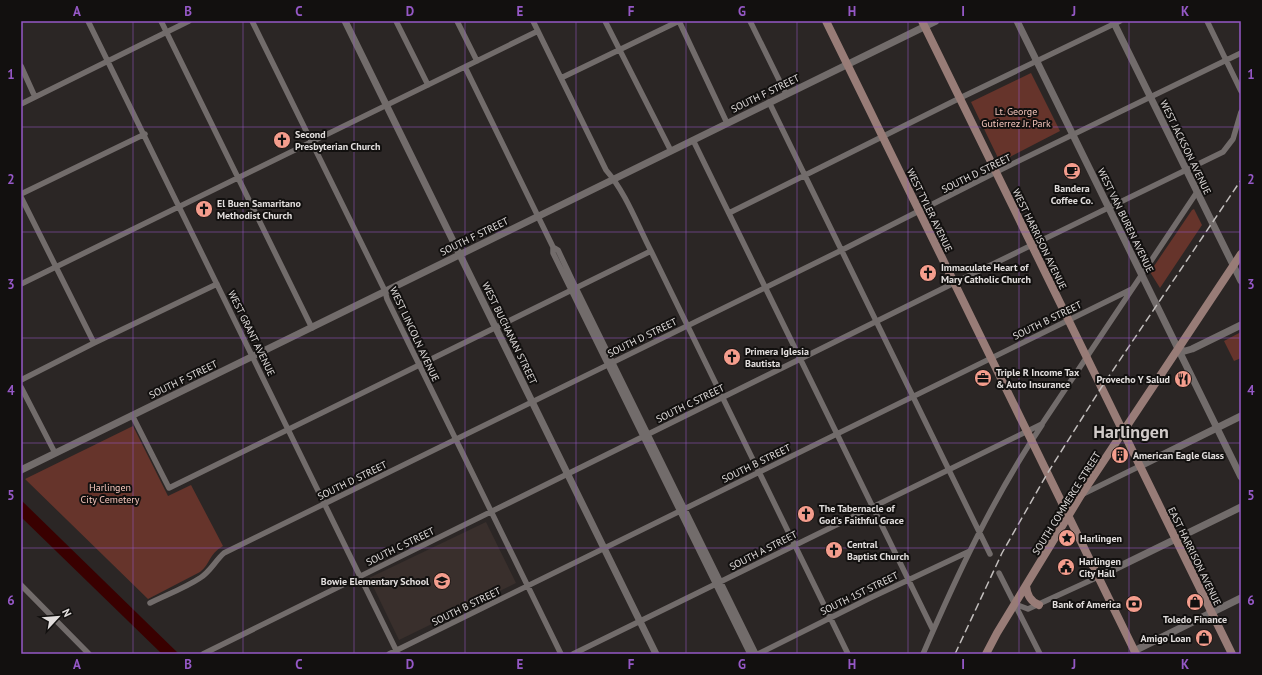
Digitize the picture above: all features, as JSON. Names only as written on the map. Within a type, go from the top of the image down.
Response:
[{"type":"main road","name":"WEST TYLER AVENUE","points":[[826,21],[1098,577],[1133,653]]},
{"type":"main road","name":"WEST HARRISON AVENUE","points":[[923,24],[1140,466]]},
{"type":"main road","name":"SOUTH COMMERCE STREET","points":[[986,654],[997,633],[1081,495],[1241,254]]},
{"type":"main road","name":"EAST HARRISON AVENUE","points":[[1140,466],[1232,654]]},
{"type":"main road","points":[[1026,586],[1026,592],[1029,598],[1038,605]]},
{"type":"street","name":"WEST GRANT AVENUE","points":[[88,21],[145,134],[359,577],[397,652]]},
{"type":"street","points":[[161,21],[312,328]]},
{"type":"street","points":[[21,104],[189,21]]},
{"type":"street","name":"WEST LINCOLN AVENUE","points":[[252,21],[385,291],[387,299],[418,365],[561,654]]},
{"type":"street","name":"WEST BUCHANAN STREET","points":[[345,21],[656,654]]},
{"type":"street","points":[[396,21],[428,85]]},
{"type":"street","points":[[457,21],[477,61]]},
{"type":"street","points":[[533,21],[606,170],[614,179],[650,251],[848,654]]},
{"type":"street","points":[[605,21],[671,151]]},
{"type":"street","points":[[562,78],[679,21],[728,123]]},
{"type":"street","points":[[750,21],[786,94]]},
{"type":"street","name":"SOUTH F STREET","points":[[21,470],[847,65],[923,24],[936,21]]},
{"type":"street","name":"WEST VAN BUREN AVENUE","points":[[1017,21],[1241,477]]},
{"type":"street","points":[[1207,21],[1241,91]]},
{"type":"street","points":[[729,213],[1116,22]]},
{"type":"street","name":"WEST JACKSON AVENUE","points":[[1116,22],[1150,97],[1241,281]]},
{"type":"street","points":[[21,284],[538,31]]},
{"type":"street","name":"SOUTH D STREET","points":[[150,603],[201,578],[210,570],[215,561],[224,553],[456,440],[686,325],[842,250],[996,172],[1241,54]]},
{"type":"street","points":[[21,66],[36,97]]},
{"type":"street","points":[[465,67],[553,247],[553,253],[573,289],[718,583],[750,654]]},
{"type":"street","points":[[769,102],[990,554]]},
{"type":"street","name":"SOUTH C STREET","points":[[203,654],[567,473],[646,436],[954,283],[1223,152],[1233,139],[1241,112]]},
{"type":"street","points":[[94,343],[21,196],[145,134]]},
{"type":"street","points":[[693,140],[933,630]]},
{"type":"street","points":[[923,654],[979,532],[1031,441],[1197,192]]},
{"type":"street","points":[[132,416],[169,488],[650,251]]},
{"type":"street","points":[[21,380],[217,284]]},
{"type":"street","name":"SOUTH B STREET","points":[[389,654],[397,652],[527,586],[1132,289]]},
{"type":"street","points":[[1178,349],[1185,351],[1192,349],[1241,325]]},
{"type":"street","points":[[21,387],[55,453]]},
{"type":"street","points":[[1081,495],[1241,416]]},
{"type":"street","name":"SOUTH A STREET","points":[[573,654],[1042,424]]},
{"type":"street","points":[[1015,604],[1028,609],[1038,605],[1241,507]]},
{"type":"street","name":"SOUTH 1ST STREET","points":[[757,654],[970,550]]},
{"type":"street","points":[[999,573],[1040,654]]},
{"type":"street","points":[[718,583],[757,654]]},
{"type":"street","points":[[21,585],[85,653]]},
{"type":"street","points":[[1133,653],[1241,598]]},
{"type":"shaded area","points":[[21,500],[179,654],[162,654],[21,517]]},
{"type":"shaded area","name":"Bowie Elementary School","points":[[486,522],[516,583],[399,640],[369,578]]},
{"type":"green space","name":"Lt. George Gutierrez Jr. Park","points":[[1031,73],[1060,131],[1000,162],[971,102]]},
{"type":"green space","points":[[1194,209],[1202,225],[1160,288],[1150,272]]},
{"type":"green space","points":[[1241,332],[1241,358],[1234,361],[1224,341]]},
{"type":"green space","name":"Harlingen City Cemetery","points":[[133,426],[168,496],[191,485],[223,546],[218,549],[204,569],[200,572],[148,599],[25,479]]},
{"type":"railway","points":[[955,654],[1002,553],[1047,474],[1101,388],[1241,180]]},
{"type":"place","name":"Second Presbyterian Church","points":[[282,140]]},
{"type":"place","name":"Bandera Coffee Co.","points":[[1072,171]]},
{"type":"place","name":"El Buen Samaritano Methodist Church","points":[[204,209]]},
{"type":"place","name":"Immaculate Heart of Mary Catholic Church","points":[[928,273]]},
{"type":"place","name":"Primera Iglesia Bautista","points":[[732,357]]},
{"type":"place","name":"Triple R Income Tax & Auto Insurance","points":[[983,378]]},
{"type":"place","name":"Provecho Y Salud","points":[[1183,379]]},
{"type":"place","name":"American Eagle Glass","points":[[1120,455]]},
{"type":"place","name":"The Tabernacle of God's Faithful Grace","points":[[806,514]]},
{"type":"place","name":"Harlingen","points":[[1067,538]]},
{"type":"place","name":"Central Baptist Church","points":[[834,550]]},
{"type":"place","name":"Harlingen City Hall","points":[[1066,567]]},
{"type":"place","name":"Bowie Elementary School","points":[[442,581]]},
{"type":"place","name":"Toledo Finance","points":[[1195,602]]},
{"type":"place","name":"Bank of America","points":[[1134,604]]},
{"type":"place","name":"Amigo Loan","points":[[1204,638]]},
{"type":"district","name":"Harlingen","points":[[1131,432]]}]
